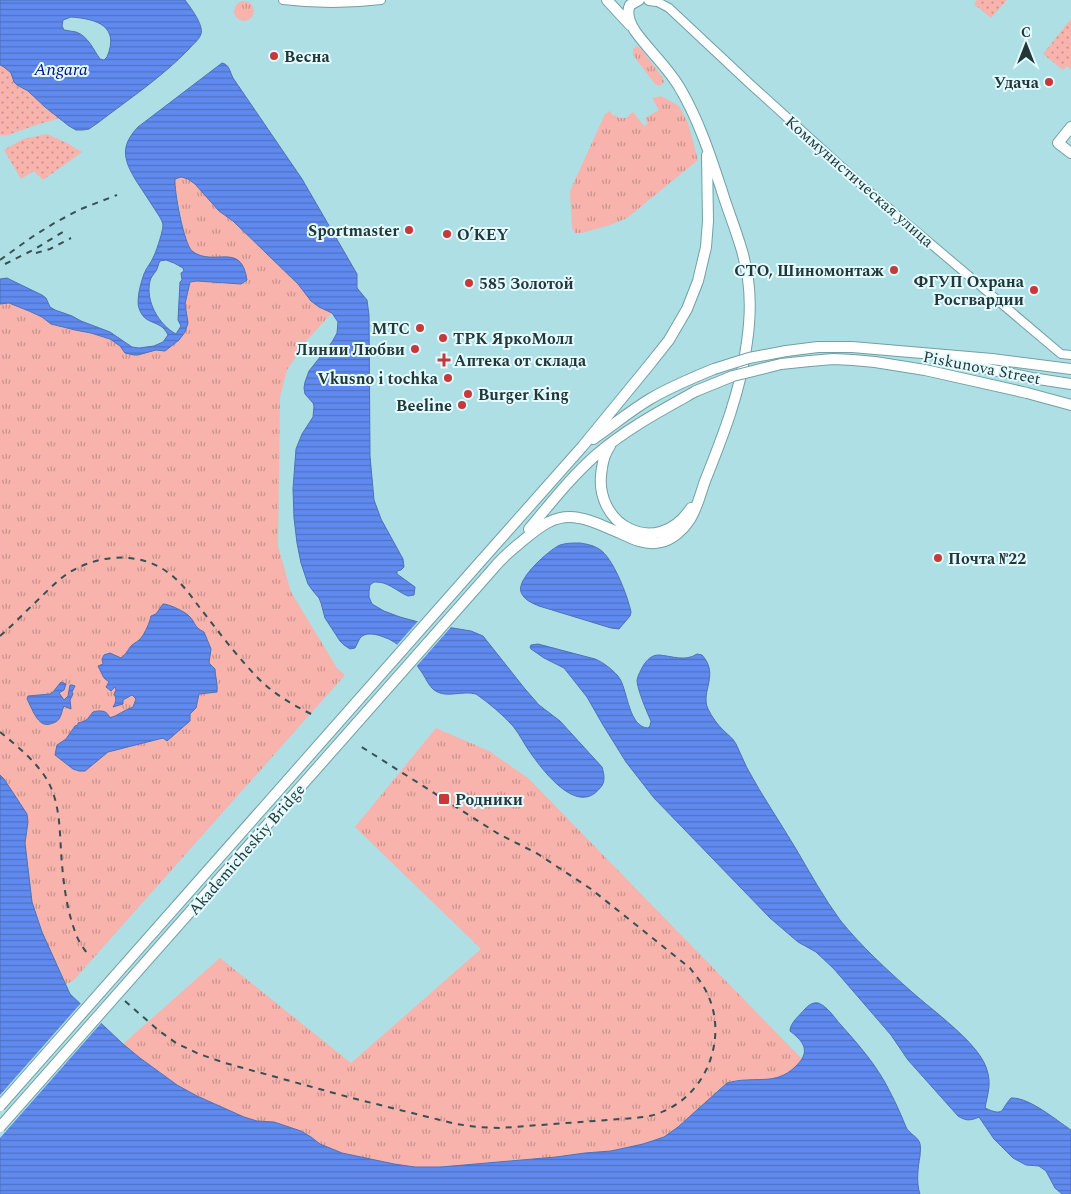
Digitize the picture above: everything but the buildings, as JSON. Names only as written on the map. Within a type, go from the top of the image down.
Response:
[{"type":"main road","points":[[512,549],[539,526],[567,517],[585,519],[650,543],[663,542],[678,533],[688,524],[696,509],[739,385],[747,344],[750,312],[745,263],[706,144],[681,88],[663,64],[607,0]]},
{"type":"main road","points":[[634,30],[628,8],[631,3],[639,0]]},
{"type":"main road","points":[[650,0],[656,0]]},
{"type":"main road","points":[[1071,127],[1058,143],[1071,153]]},
{"type":"main road","points":[[582,447],[663,348],[694,294],[702,268],[708,234],[706,144]]},
{"type":"main road","points":[[582,447],[634,409],[671,387],[749,358],[829,346],[907,353]]},
{"type":"main road","name":"Piskunova Street","points":[[907,353],[992,359],[1071,369]]},
{"type":"main road","name":"Piskunova Street","points":[[907,353],[1071,384]]},
{"type":"main road","points":[[512,549],[553,500],[595,456],[647,419],[696,390],[733,376],[781,364],[810,360],[853,360],[925,370],[1071,405]]},
{"type":"main road","name":"Piskunova Street","points":[[1027,393],[1071,400]]},
{"type":"main road","points":[[614,442],[606,452],[603,460],[601,488],[604,500],[611,513],[630,530],[642,534],[651,534],[670,528],[685,516],[701,493]]},
{"type":"main road","name":"Akademicheskiy Bridge","points":[[0,1106],[582,447]]},
{"type":"main road","name":"Akademicheskiy Bridge","points":[[0,1127],[499,561],[512,549]]},
{"type":"street","points":[[282,0],[306,3],[381,0]]},
{"type":"street","name":"Коммунистическая улица","points":[[656,0],[669,8],[865,188],[1061,354],[1071,355]]},
{"type":"green space","points":[[977,0],[1007,0],[991,18],[974,4]]},
{"type":"green space","points":[[240,1],[248,1],[254,7],[254,15],[248,21],[240,21],[234,15],[234,7]]},
{"type":"green space","points":[[1071,19],[1071,69],[1067,66],[1063,70],[1043,54]]},
{"type":"green space","points":[[637,46],[663,78],[664,82],[660,86],[655,84],[633,55],[633,49]]},
{"type":"green space","points":[[0,65],[11,73],[14,82],[18,86],[28,91],[60,118],[8,135],[0,135]]},
{"type":"green space","points":[[661,96],[679,106],[688,123],[698,160],[627,218],[610,225],[582,233],[575,233],[572,227],[570,191],[605,114],[610,111],[613,116],[626,118],[633,112],[644,126],[648,123],[645,118],[659,110],[652,98]]},
{"type":"green space","points":[[47,134],[82,152],[43,180],[34,171],[21,179],[4,150],[23,139]]},
{"type":"green space","points":[[180,177],[188,179],[195,184],[219,211],[233,221],[298,284],[311,301],[332,313],[307,340],[287,370],[280,397],[278,546],[291,592],[337,668],[345,675],[73,981],[66,984],[42,932],[32,902],[25,843],[28,822],[27,814],[0,775],[0,304],[9,303],[42,317],[51,324],[110,339],[120,346],[125,353],[138,355],[156,350],[165,351],[179,340],[185,332],[187,313],[185,304],[190,282],[246,280],[244,267],[226,257],[206,258],[192,251],[188,246],[174,182],[175,179]]},
{"type":"green space","points":[[436,728],[489,751],[528,778],[802,1059],[793,1069],[776,1078],[738,1080],[727,1083],[678,1127],[664,1137],[643,1144],[611,1151],[556,1157],[441,1167],[415,1167],[342,1153],[319,1144],[301,1131],[274,1122],[257,1121],[244,1117],[177,1085],[123,1044],[220,958],[351,1063],[481,949],[355,827]]},
{"type":"water","name":"Angara","points":[[0,0],[185,0],[196,16],[201,30],[197,40],[168,69],[89,129],[76,130],[69,126],[28,91],[17,85],[11,73],[0,65]],"holes":[[[71,17],[97,22],[108,31],[111,38],[110,46],[107,57],[104,60],[100,59],[84,36],[76,32],[64,30],[62,26],[63,20]]]},
{"type":"water","points":[[222,63],[228,67],[233,78],[302,179],[357,274],[357,288],[367,300],[369,315],[370,456],[374,500],[381,519],[403,559],[404,567],[397,571],[397,574],[415,587],[414,595],[408,596],[388,585],[374,582],[370,585],[369,591],[372,604],[400,617],[422,623],[471,631],[483,636],[539,705],[560,721],[602,767],[604,781],[600,788],[591,795],[582,797],[572,795],[553,781],[532,755],[513,726],[476,694],[444,694],[434,690],[405,651],[394,642],[381,636],[367,634],[360,638],[355,648],[350,649],[340,641],[325,618],[319,598],[308,584],[301,563],[294,518],[293,489],[296,449],[302,434],[313,417],[314,406],[305,394],[305,382],[309,371],[337,333],[338,322],[332,313],[311,301],[298,284],[233,221],[219,211],[195,184],[181,177],[175,179],[180,217],[189,246],[192,251],[200,255],[233,258],[239,261],[244,268],[247,280],[241,284],[190,282],[185,304],[188,323],[185,332],[179,340],[165,351],[156,350],[138,355],[125,353],[120,346],[110,339],[51,324],[42,317],[9,303],[0,304],[0,279],[7,278],[42,295],[46,298],[50,307],[55,310],[110,332],[132,347],[154,346],[163,342],[168,335],[165,330],[145,318],[138,305],[143,277],[155,253],[163,225],[127,161],[126,148],[128,141],[138,127]],"holes":[[[166,260],[183,268],[184,271],[181,273],[182,280],[180,282],[178,320],[181,326],[176,334],[159,319],[152,304],[149,289],[150,280],[157,270],[160,261]]]},
{"type":"water","points":[[580,543],[590,545],[604,553],[619,578],[631,612],[619,629],[539,606],[522,595],[521,586],[523,580],[534,566],[560,545]]},
{"type":"water","points":[[163,604],[185,613],[204,632],[211,649],[209,663],[215,669],[217,692],[199,694],[196,708],[190,714],[190,721],[167,741],[163,738],[108,752],[85,771],[73,769],[55,755],[57,745],[66,739],[78,723],[86,720],[93,712],[103,711],[110,718],[133,707],[136,699],[132,695],[123,700],[123,704],[113,707],[116,700],[114,694],[115,687],[111,691],[106,687],[109,682],[104,678],[98,666],[103,664],[102,659],[104,655],[110,653],[121,658],[141,638],[151,616],[156,614]]},
{"type":"water","points":[[538,644],[602,662],[616,673],[620,679],[633,716],[637,722],[648,728],[651,721],[637,684],[645,664],[656,655],[688,658],[697,654],[702,655],[709,669],[710,676],[706,702],[713,718],[735,742],[747,768],[840,920],[865,948],[964,1037],[981,1057],[989,1078],[985,1108],[999,1112],[1011,1098],[1026,1101],[1071,1130],[1071,1194],[1062,1194],[1055,1188],[1046,1171],[1039,1166],[1026,1165],[1013,1158],[994,1139],[979,1117],[968,1120],[958,1116],[908,1060],[891,1035],[834,969],[816,952],[798,942],[770,918],[654,798],[626,762],[587,697],[564,668],[531,649],[531,645]]},
{"type":"water","points":[[61,682],[66,684],[64,690],[59,693],[64,700],[68,696],[70,685],[75,686],[70,700],[71,709],[64,706],[61,716],[57,721],[50,724],[42,723],[33,712],[27,699],[28,696],[50,694]]},
{"type":"water","points":[[0,775],[27,814],[28,822],[25,843],[32,902],[42,932],[70,994],[140,1058],[177,1085],[197,1096],[244,1117],[257,1121],[274,1122],[301,1131],[320,1144],[342,1153],[415,1167],[441,1167],[611,1151],[664,1137],[678,1127],[727,1083],[740,1080],[773,1079],[788,1073],[803,1057],[804,1053],[802,1042],[790,1031],[792,1025],[807,1007],[818,1003],[830,1012],[874,1065],[892,1096],[907,1129],[919,1142],[918,1180],[920,1194],[0,1194]]},
{"type":"pier","points":[[419,620],[452,626],[415,668],[396,646]]},
{"type":"pier","points":[[82,1002],[103,1021],[0,1138],[0,1095]]},
{"type":"railway","points":[[0,260],[56,222],[81,209],[117,195]]},
{"type":"railway","points":[[5,264],[35,249],[66,230]]},
{"type":"railway","points":[[36,253],[50,249],[71,238]]},
{"type":"railway","points":[[0,636],[70,572],[94,561],[107,559],[120,558],[146,561],[159,567],[178,581],[234,651],[269,688],[284,699],[315,716]]},
{"type":"railway","points":[[0,732],[34,763],[50,785],[59,818],[65,893],[69,912],[78,939],[88,955]]},
{"type":"railway","points":[[125,1001],[176,1043],[199,1054],[352,1098],[456,1124],[500,1128],[646,1117],[664,1111],[692,1091],[710,1061],[715,1027],[713,1010],[707,993],[690,968],[591,889],[538,854],[497,833],[357,744]]},
{"type":"place","name":"Весна","points":[[274,56]]},
{"type":"place","name":"Удача","points":[[1049,82]]},
{"type":"place","name":"Sportmaster","points":[[409,230]]},
{"type":"place","name":"O’KEY","points":[[447,234]]},
{"type":"place","name":"СТО, Шиномонтаж","points":[[894,270]]},
{"type":"place","name":"585 Золотой","points":[[469,283]]},
{"type":"place","name":"ФГУП Охрана Росгвардии","points":[[1034,290]]},
{"type":"place","name":"МТС","points":[[420,328]]},
{"type":"place","name":"ТРК ЯркоМолл","points":[[443,338]]},
{"type":"place","name":"Линии Любви","points":[[415,349]]},
{"type":"place","name":"Аптека от склада","points":[[444,360]]},
{"type":"place","name":"Vkusno i tochka","points":[[448,378]]},
{"type":"place","name":"Burger King","points":[[468,394]]},
{"type":"place","name":"Beeline","points":[[462,405]]},
{"type":"place","name":"Почта №22","points":[[938,558]]},
{"type":"place","name":"Родники","points":[[444,799]]}]
